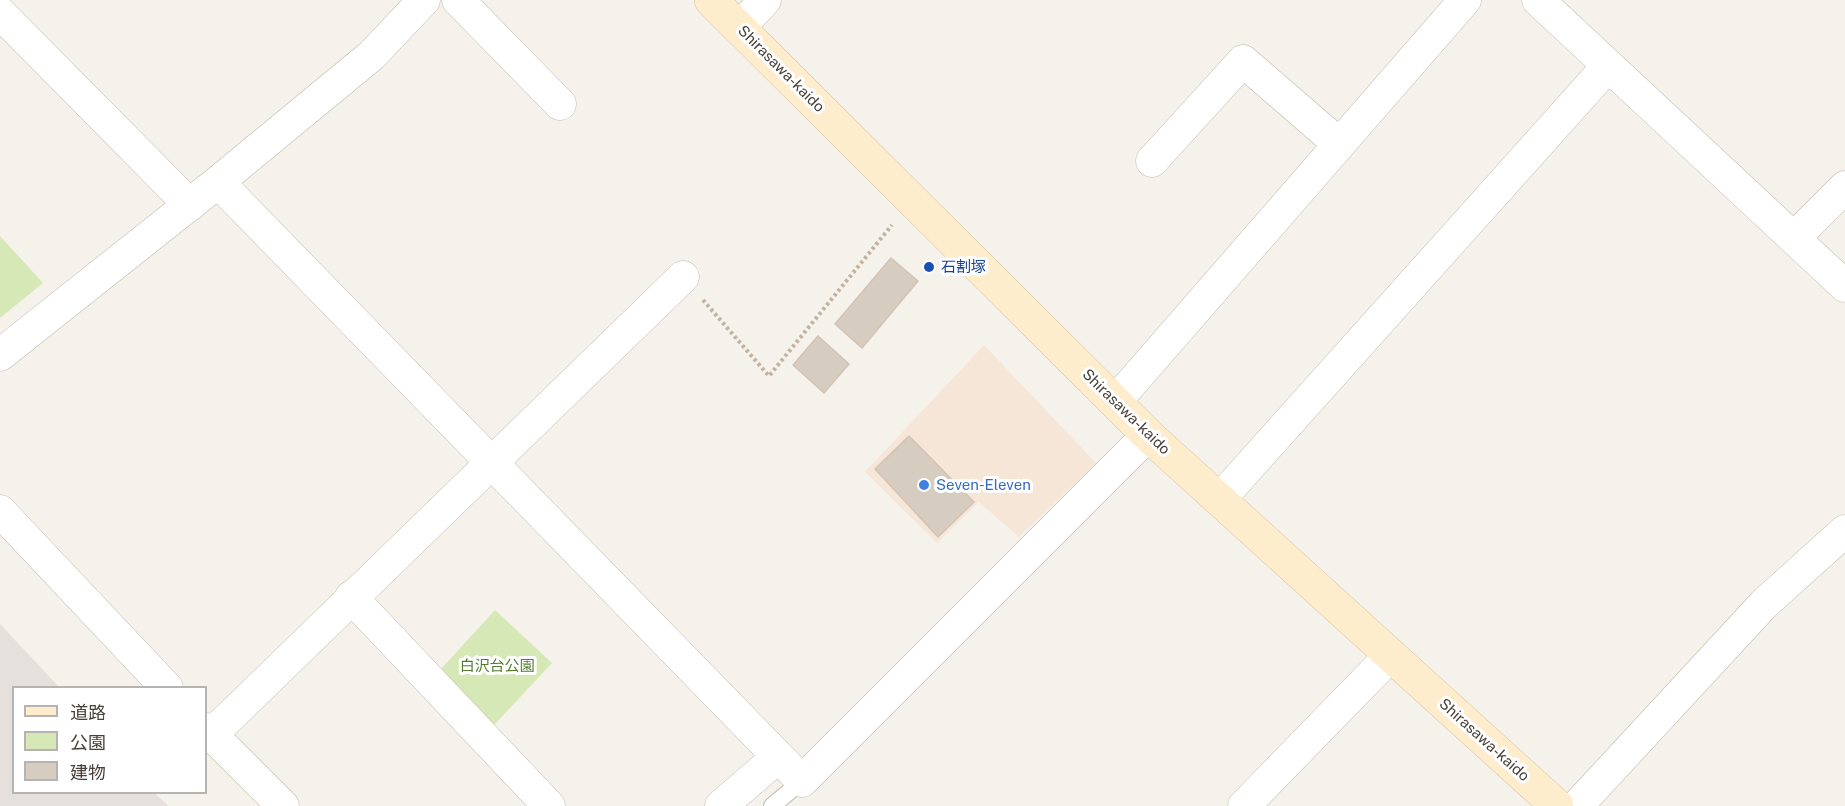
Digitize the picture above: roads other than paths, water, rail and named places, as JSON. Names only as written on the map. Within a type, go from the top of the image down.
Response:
[{"type":"main road","name":"Shirasawa-kaido","points":[[711,0],[1148,435],[1557,806]]},
{"type":"street","points":[[0,355],[190,205],[372,55],[424,0]]},
{"type":"street","points":[[458,0],[560,104]]},
{"type":"street","points":[[739,28],[765,0]]},
{"type":"street","points":[[1115,402],[1465,0]]},
{"type":"street","points":[[1538,0],[1845,286]]},
{"type":"street","points":[[0,13],[190,205]]},
{"type":"street","points":[[1152,161],[1244,61],[1339,144]]},
{"type":"street","points":[[1219,500],[1608,66]]},
{"type":"street","points":[[218,182],[802,781],[1148,435]]},
{"type":"street","points":[[1794,238],[1845,187]]},
{"type":"street","points":[[283,806],[208,732],[492,463],[683,277]]},
{"type":"street","points":[[0,511],[166,686]]},
{"type":"street","points":[[1577,806],[1764,604],[1845,531]]},
{"type":"street","points":[[351,597],[549,806]]},
{"type":"street","points":[[1244,806],[1390,656]]},
{"type":"street","points":[[722,806],[778,757]]},
{"type":"lane","points":[[772,806],[802,781]]},
{"type":"place","name":"石割塚","points":[[929,267]]},
{"type":"place","name":"Seven-Eleven","points":[[924,485]]},
{"type":"park label","name":"白沢台公園","points":[[497,666]]}]
